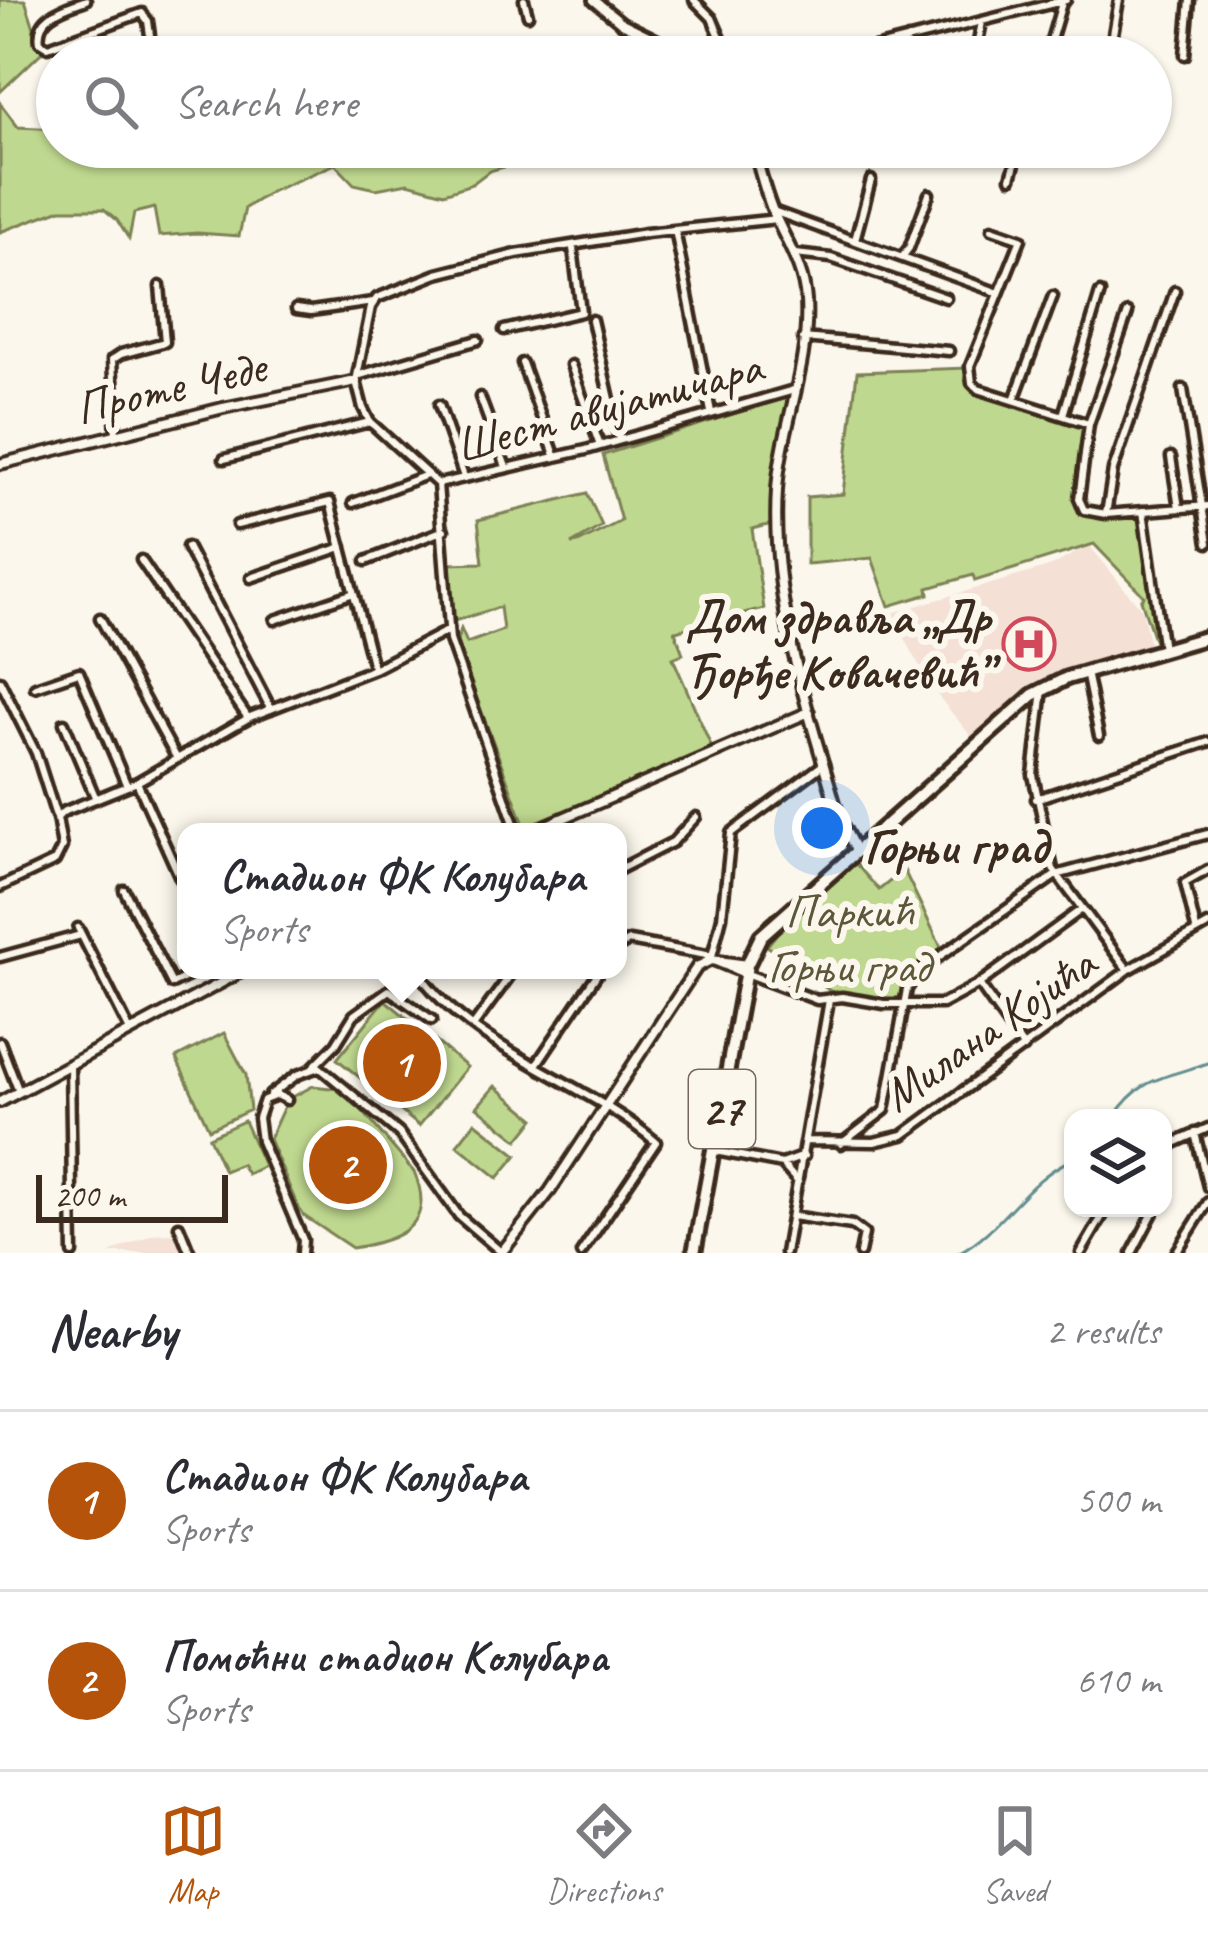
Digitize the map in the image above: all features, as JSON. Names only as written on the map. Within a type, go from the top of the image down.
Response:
[{"type":"main road","name":"27","points":[[694,1253],[746,969],[761,936],[1043,689],[1208,637]]},
{"type":"street","points":[[39,36],[43,22],[86,0]]},
{"type":"street","points":[[524,0],[528,15]]},
{"type":"street","points":[[594,0],[647,36]]},
{"type":"street","points":[[694,0],[712,18],[720,36]]},
{"type":"street","points":[[921,36],[1064,0]]},
{"type":"street","points":[[1053,36],[1064,0]]},
{"type":"street","points":[[1112,36],[1118,0]]},
{"type":"street","points":[[1184,55],[1190,0]]},
{"type":"street","points":[[78,36],[142,13],[150,36]]},
{"type":"street","points":[[979,36],[982,22]]},
{"type":"street","points":[[760,168],[775,215],[795,254],[806,298],[796,390],[777,486],[780,591],[840,820],[857,854]]},
{"type":"street","points":[[1011,178],[1014,168]]},
{"type":"street","points":[[855,240],[871,180]]},
{"type":"street","points":[[903,256],[929,194]]},
{"type":"street","points":[[296,309],[373,302],[383,293],[456,268],[516,254],[775,215],[999,293]]},
{"type":"street","points":[[992,229],[1021,238],[969,376],[979,389],[1089,424]]},
{"type":"street","points":[[675,230],[711,412]]},
{"type":"street","points":[[503,330],[581,312],[573,248]]},
{"type":"street","points":[[795,254],[831,258],[946,298]]},
{"type":"street","points":[[116,435],[112,360],[165,342],[160,286]]},
{"type":"street","points":[[1106,514],[1113,470],[1175,291]]},
{"type":"street","points":[[1063,415],[1100,293]]},
{"type":"street","points":[[1014,400],[1053,296]]},
{"type":"street","points":[[373,302],[357,378],[370,422],[438,484],[449,630],[514,823]]},
{"type":"street","points":[[1128,313],[1089,424],[1079,505],[1106,514],[1206,506]]},
{"type":"street","points":[[592,320],[620,440]]},
{"type":"street","points":[[803,338],[949,351]]},
{"type":"street","points":[[357,378],[478,340]]},
{"type":"street","points":[[522,363],[556,456]]},
{"type":"street","points":[[571,365],[600,446]]},
{"type":"street","name":"Проте Чеде","points":[[0,464],[357,378]]},
{"type":"street","points":[[1183,389],[1206,506],[1208,543]]},
{"type":"street","name":"Шест авијатичара","points":[[438,484],[600,446],[796,390]]},
{"type":"street","points":[[481,397],[506,467]]},
{"type":"street","points":[[439,405],[464,477]]},
{"type":"street","points":[[224,460],[370,422]]},
{"type":"street","points":[[1172,457],[1179,508]]},
{"type":"street","points":[[352,503],[427,475]]},
{"type":"street","points":[[237,525],[330,502],[374,669]]},
{"type":"street","points":[[1143,510],[1163,650]]},
{"type":"street","points":[[366,561],[444,530]]},
{"type":"street","points":[[187,547],[271,709]]},
{"type":"street","points":[[251,578],[342,547]]},
{"type":"street","points":[[141,560],[248,718]]},
{"type":"street","points":[[275,620],[352,593]]},
{"type":"street","points":[[100,618],[176,758]]},
{"type":"street","points":[[57,818],[136,782],[248,718],[374,669],[449,630]]},
{"type":"street","points":[[35,687],[79,672],[128,786]]},
{"type":"street","points":[[1086,672],[1100,736]]},
{"type":"street","points":[[0,681],[36,752],[62,847],[55,861],[0,887]]},
{"type":"street","points":[[1043,689],[1033,776],[1056,875],[1128,970]]},
{"type":"street","points":[[552,823],[809,712]]},
{"type":"street","points":[[64,723],[96,799]]},
{"type":"street","points":[[1036,799],[1208,742]]},
{"type":"street","points":[[502,1251],[550,1191],[692,974],[712,959],[722,917],[731,833],[824,764]]},
{"type":"street","points":[[136,782],[177,871]]},
{"type":"street","points":[[627,865],[673,842],[696,817]]},
{"type":"street","points":[[841,1144],[885,1110],[907,989],[920,970],[1056,875],[1208,834]]},
{"type":"street","points":[[1196,929],[1185,883],[1208,870]]},
{"type":"street","points":[[124,890],[172,984],[182,979]]},
{"type":"street","points":[[627,942],[746,969],[810,998],[942,1004],[979,984],[1082,909]]},
{"type":"street","name":"Милана Којића","points":[[807,1142],[841,1144],[903,1135],[1128,970],[1208,925]]},
{"type":"street","points":[[0,957],[79,931],[130,1032]]},
{"type":"street","points":[[0,1102],[217,979]]},
{"type":"street","points":[[424,979],[437,996],[474,1025],[654,1139],[656,1146],[581,1253]]},
{"type":"street","points":[[474,1025],[507,979]]},
{"type":"street","points":[[536,1065],[594,979]]},
{"type":"street","points":[[979,984],[1024,1048]]},
{"type":"street","points":[[302,1253],[303,1240],[261,1142],[258,1118],[267,1097],[313,1067],[331,1050],[354,1015],[389,990],[432,1020]]},
{"type":"street","points":[[785,1253],[829,1000]]},
{"type":"street","points":[[0,1042],[19,1092]]},
{"type":"street","points":[[70,1064],[73,1253]]},
{"type":"street","points":[[313,1067],[332,1076],[399,1133],[459,1216],[502,1251],[517,1253]]},
{"type":"street","points":[[267,1097],[287,1100]]},
{"type":"street","points":[[1172,1144],[1208,1128]]},
{"type":"street","points":[[1196,1133],[1208,1187]]},
{"type":"street","points":[[714,1151],[782,1164],[804,1156]]},
{"type":"street","points":[[782,1164],[798,1182]]},
{"type":"street","points":[[1176,1253],[1208,1202]]},
{"type":"street","points":[[792,1216],[852,1225],[864,1234],[860,1253]]},
{"type":"street","points":[[1081,1253],[1101,1217]]},
{"type":"street","points":[[1132,1253],[1151,1217]]},
{"type":"street","points":[[178,1226],[190,1253]]},
{"type":"shaded area","name":"Дом здравља „Др Ђорђе Ковачевић”","points":[[1089,545],[1142,610],[1150,646],[1064,675],[975,741],[930,686],[892,613],[1052,566]]},
{"type":"shaded area","points":[[153,1234],[183,1237],[190,1253],[109,1253]]},
{"type":"green space","points":[[0,0],[25,0],[37,36],[36,58],[0,92]]},
{"type":"green space","points":[[0,103],[18,127],[36,128],[36,168],[326,168],[245,208],[239,236],[159,236],[154,208],[134,213],[129,239],[104,209],[61,209],[0,232]]},
{"type":"green space","points":[[339,168],[500,168],[444,193],[408,183],[376,189],[354,184]]},
{"type":"green space","points":[[967,368],[966,379],[976,391],[1086,426],[1076,507],[1099,515],[1140,512],[1160,648],[1141,600],[1144,596],[1094,544],[975,581],[973,575],[928,588],[929,594],[889,606],[872,558],[807,564],[807,497],[843,494],[857,372]]},
{"type":"green space","points":[[793,395],[775,477],[772,524],[752,529],[764,609],[675,631],[683,654],[673,658],[712,748],[534,823],[524,823],[456,643],[461,629],[467,643],[503,630],[500,607],[454,621],[449,564],[483,563],[478,520],[587,493],[602,526],[571,544],[621,521],[603,455]]},
{"type":"green space","name":"Паркић Горњи град","points":[[855,863],[879,890],[904,870],[942,949],[911,976],[898,1001],[833,993],[767,946],[785,923]]},
{"type":"green space","points":[[385,1000],[467,1067],[419,1126],[337,1059]]},
{"type":"green space","points":[[224,1033],[246,1075],[250,1110],[209,1129],[176,1058]]},
{"type":"green space","points":[[313,1086],[348,1094],[414,1172],[421,1206],[417,1218],[397,1235],[352,1248],[298,1207],[269,1139],[287,1100]]},
{"type":"green space","points":[[495,1086],[535,1119],[518,1140],[477,1107]]},
{"type":"green space","points":[[244,1121],[264,1166],[247,1174],[241,1164],[224,1171],[209,1137]]},
{"type":"green space","points":[[475,1122],[517,1155],[498,1178],[457,1145]]},
{"type":"waterway","points":[[1119,1109],[1144,1086],[1208,1063]]},
{"type":"waterway","points":[[958,1253],[1064,1164]]},
{"type":"place","name":"Дом здравља „Др Ђорђе Ковачевић”","points":[[1029,644]]},
{"type":"place","name":"Стадион ФК Колубара","points":[[402,1063]]},
{"type":"place","name":"Помоћни стадион Колубара","points":[[348,1165]]},
{"type":"district","name":"Горњи град","points":[[956,845]]}]
